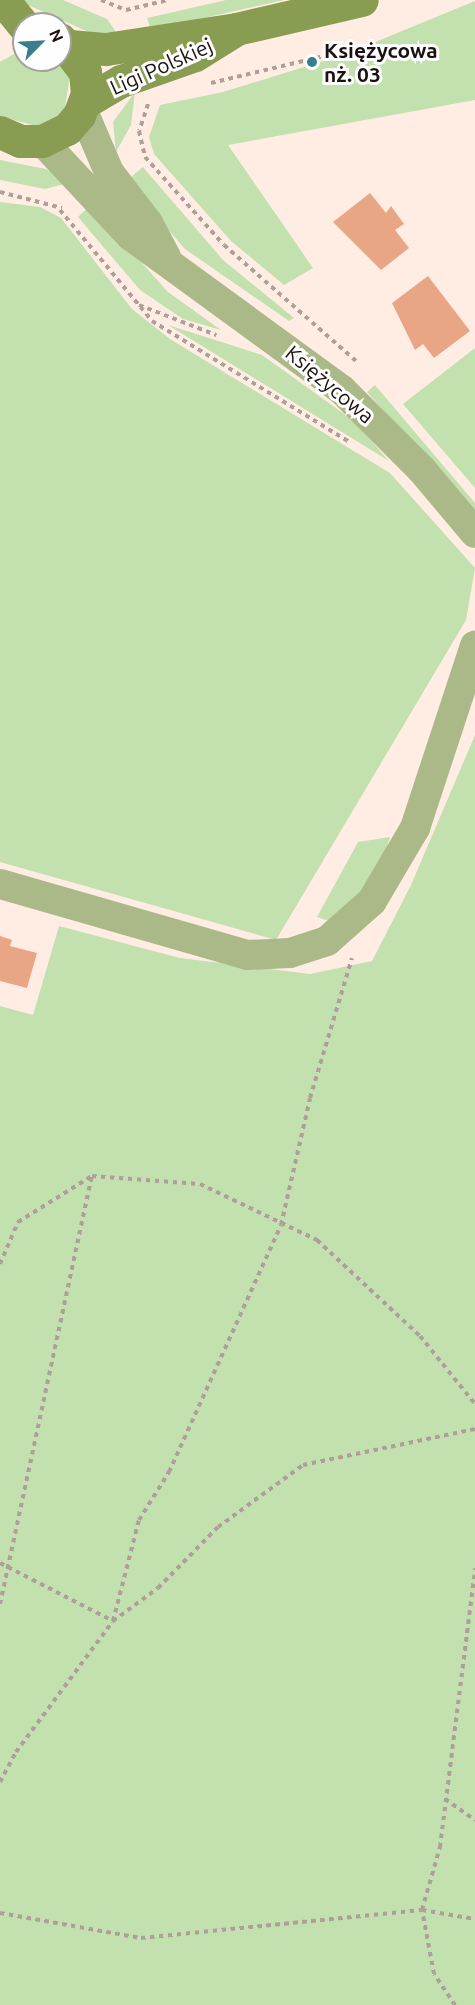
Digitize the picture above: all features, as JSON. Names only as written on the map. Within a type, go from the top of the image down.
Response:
[{"type":"main road","points":[[3,0],[13,12]]},
{"type":"main road","name":"Ligi Polskiej","points":[[72,43],[106,49],[236,29],[362,0]]},
{"type":"main road","name":"Ligi Polskiej","points":[[14,138],[67,129],[84,106],[121,81],[195,55],[236,29]]},
{"type":"main road","points":[[72,52],[85,72],[84,106]]},
{"type":"street","name":"Księżycowa","points":[[84,106],[109,172],[148,223],[166,257]]},
{"type":"street","name":"Księżycowa","points":[[14,138],[131,236],[166,257],[342,390],[423,470],[475,533]]},
{"type":"street","points":[[0,884],[247,955],[316,946],[361,914],[393,870],[425,808],[471,656]]},
{"type":"path","points":[[101,0],[126,10],[168,0]]},
{"type":"path","points":[[199,85],[333,54]]},
{"type":"path","points":[[150,99],[139,131],[145,157],[224,245],[317,324]]},
{"type":"path","points":[[0,192],[60,210],[152,321],[360,448]]},
{"type":"path","points":[[60,210],[67,205]]},
{"type":"path","points":[[113,1621],[139,1520],[169,1473],[281,1225],[361,914]]},
{"type":"path","points":[[0,1604],[92,1176]]},
{"type":"path","points":[[0,1264],[18,1222],[92,1176],[200,1184],[281,1225],[317,1240],[383,1301],[475,1404]]},
{"type":"path","points":[[0,1782],[16,1752],[113,1621],[158,1587],[218,1527],[303,1465],[475,1429]]},
{"type":"path","points":[[0,1563],[113,1621]]},
{"type":"path","points":[[455,2005],[434,1974],[422,1910],[440,1847],[444,1799],[475,1568]]},
{"type":"path","points":[[444,1799],[475,1820]]},
{"type":"path","points":[[0,1912],[141,1938],[422,1910],[475,1918]]},
{"type":"green space","points":[[17,0],[63,0],[107,19],[120,38],[104,39],[72,25],[72,12],[44,12]]},
{"type":"green space","points":[[226,0],[284,0],[151,30],[147,18]]},
{"type":"green space","points":[[475,1],[475,100],[228,145],[313,268],[284,285],[231,241],[154,154],[149,137],[160,105],[223,92],[346,54]]},
{"type":"green space","points":[[12,55],[12,72],[67,72],[70,76],[64,113],[43,128],[0,116],[0,62]]},
{"type":"green space","points":[[135,92],[131,125],[116,152],[113,122]]},
{"type":"green space","points":[[0,160],[46,169],[68,183],[45,189],[0,180]]},
{"type":"green space","points":[[143,167],[223,260],[294,318],[289,321],[185,249],[126,181]]},
{"type":"green space","points":[[0,202],[40,207],[61,218],[132,309],[170,339],[390,473],[475,568],[466,620],[276,940],[0,862]]},
{"type":"green space","points":[[90,205],[168,292],[221,330],[183,319],[140,290],[78,217]]},
{"type":"green space","points":[[168,325],[262,355],[354,421],[389,461]]},
{"type":"green space","points":[[475,348],[475,488],[403,404]]},
{"type":"green space","points":[[375,385],[475,503],[475,514],[367,392]]},
{"type":"green space","points":[[475,735],[475,2005],[0,2005],[0,1006],[33,1015],[59,926],[180,958],[310,974],[372,961],[411,885]]},
{"type":"green space","points":[[390,837],[380,868],[335,923],[317,917],[358,842]]},
{"type":"building","points":[[370,193],[386,213],[391,206],[404,224],[395,230],[409,248],[381,270],[333,222]]},
{"type":"building","points":[[428,276],[470,331],[434,358],[423,344],[415,350],[392,303]]},
{"type":"building","points":[[0,936],[12,940],[10,946],[37,953],[27,988],[0,981]]},
{"type":"place","name":"Księżycowa nż. 03","points":[[312,62]]}]
